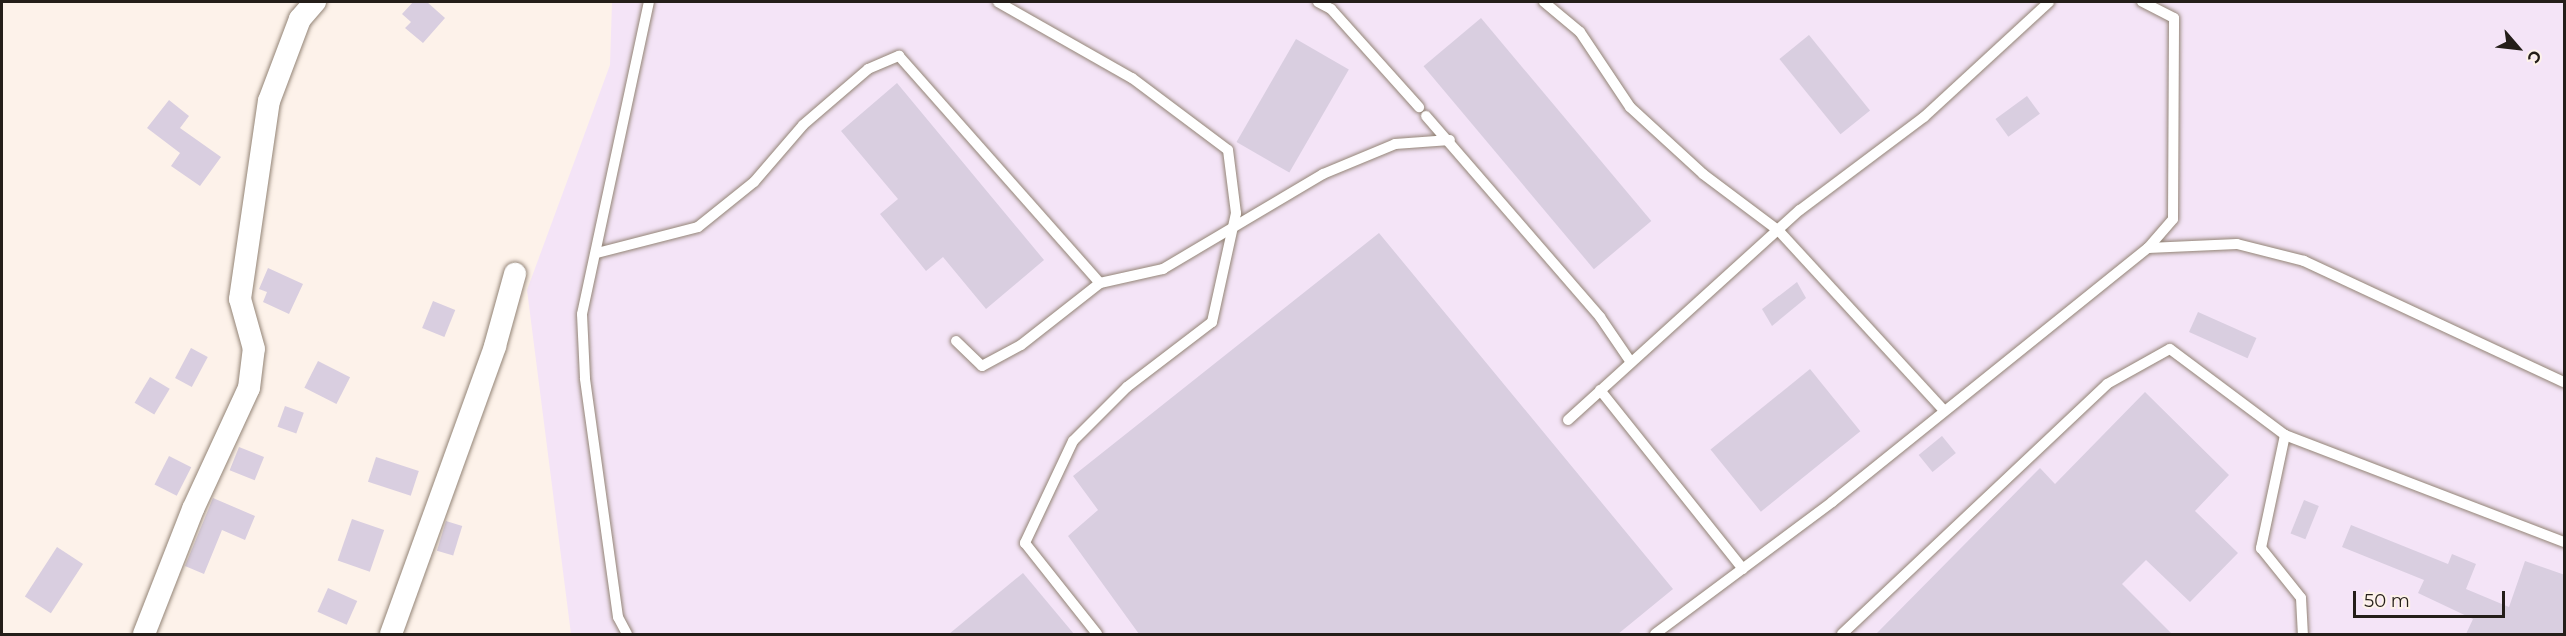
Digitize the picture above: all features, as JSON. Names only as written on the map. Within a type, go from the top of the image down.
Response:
[{"type":"street","points":[[144,634],[193,509],[249,388],[254,349],[240,299],[269,100],[300,19],[315,2]]},
{"type":"street","points":[[391,634],[495,346],[515,274]]},
{"type":"lane","points":[[627,634],[618,616],[585,378],[582,315],[649,2]]},
{"type":"lane","points":[[998,2],[1132,78],[1228,150],[1236,213],[1212,322],[1127,387],[1073,441],[1025,543],[1097,634]]},
{"type":"lane","points":[[1318,2],[1331,9],[1450,140],[1600,317],[1630,361]]},
{"type":"lane","points":[[1544,2],[1580,32],[1630,107],[1703,174],[1779,231],[1942,408]]},
{"type":"lane","points":[[1568,420],[1630,361],[1779,231],[1924,117],[2049,2]]},
{"type":"lane","points":[[1655,634],[1743,569],[1942,408],[2148,248],[2173,219],[2174,18],[2142,2]]},
{"type":"lane","points":[[597,253],[698,227],[754,182],[803,125],[868,69],[899,56],[1100,283]]},
{"type":"lane","points":[[956,341],[982,366],[1021,345],[1100,283],[1163,269],[1323,174],[1395,144],[1450,140]]},
{"type":"lane","points":[[2148,248],[2237,244],[2304,261],[2565,382]]},
{"type":"lane","points":[[1842,634],[2107,384],[2170,349],[2284,435],[2565,542]]},
{"type":"lane","points":[[1600,390],[1743,569]]},
{"type":"lane","points":[[2284,435],[2260,549],[2301,598],[2303,634]]},
{"type":"shaded area","points":[[612,2],[2564,2],[2564,634],[571,634],[527,290],[610,65]]},
{"type":"building","points":[[413,2],[427,2],[445,18],[423,43],[405,28],[411,22],[402,14]]},
{"type":"building","points":[[1481,18],[1651,221],[1594,269],[1424,66]]},
{"type":"building","points":[[1809,35],[1870,110],[1841,134],[1779,59]]},
{"type":"building","points":[[1296,39],[1349,70],[1289,173],[1236,142]]},
{"type":"building","points":[[897,83],[1044,260],[986,309],[943,257],[926,271],[880,214],[898,199],[841,131]]},
{"type":"building","points":[[2027,96],[2040,114],[2008,137],[1995,119]]},
{"type":"building","points":[[169,100],[189,116],[180,128],[221,157],[200,186],[171,166],[180,153],[147,128]]},
{"type":"building","points":[[1379,233],[1673,589],[1618,634],[1139,634],[1068,536],[1098,510],[1073,476]]},
{"type":"building","points":[[268,268],[303,284],[289,314],[263,302],[267,292],[259,289]]},
{"type":"building","points":[[1797,282],[1806,298],[1772,326],[1762,309]]},
{"type":"building","points":[[433,301],[455,310],[444,337],[422,328]]},
{"type":"building","points":[[2198,312],[2256,338],[2248,358],[2189,332]]},
{"type":"building","points":[[191,348],[208,357],[192,387],[175,378]]},
{"type":"building","points":[[318,361],[350,377],[336,404],[304,388]]},
{"type":"building","points":[[1810,369],[1860,431],[1761,512],[1711,450]]},
{"type":"building","points":[[150,377],[170,389],[154,415],[135,403]]},
{"type":"building","points":[[2145,392],[2229,475],[2195,511],[2238,553],[2190,602],[2146,560],[2122,584],[2172,634],[1876,634],[2040,468],[2055,484]]},
{"type":"building","points":[[285,406],[304,413],[296,434],[277,427]]},
{"type":"building","points":[[1942,436],[1956,453],[1933,472],[1919,455]]},
{"type":"building","points":[[239,447],[264,457],[255,480],[230,470]]},
{"type":"building","points":[[169,456],[191,467],[177,496],[154,485]]},
{"type":"building","points":[[376,457],[419,471],[411,496],[368,482]]},
{"type":"building","points":[[213,498],[255,516],[245,540],[222,530],[204,574],[185,566]]},
{"type":"building","points":[[2304,500],[2319,506],[2305,539],[2291,533]]},
{"type":"building","points":[[352,519],[384,530],[370,572],[338,561]]},
{"type":"building","points":[[446,521],[462,526],[453,556],[437,551]]},
{"type":"building","points":[[2351,525],[2448,564],[2452,554],[2476,564],[2466,589],[2509,607],[2525,561],[2565,575],[2565,634],[2466,634],[2473,619],[2418,593],[2424,580],[2342,547]]},
{"type":"building","points":[[57,547],[83,564],[51,613],[25,596]]},
{"type":"building","points":[[1023,573],[1074,634],[949,634]]},
{"type":"building","points":[[328,588],[357,601],[347,625],[317,612]]}]
